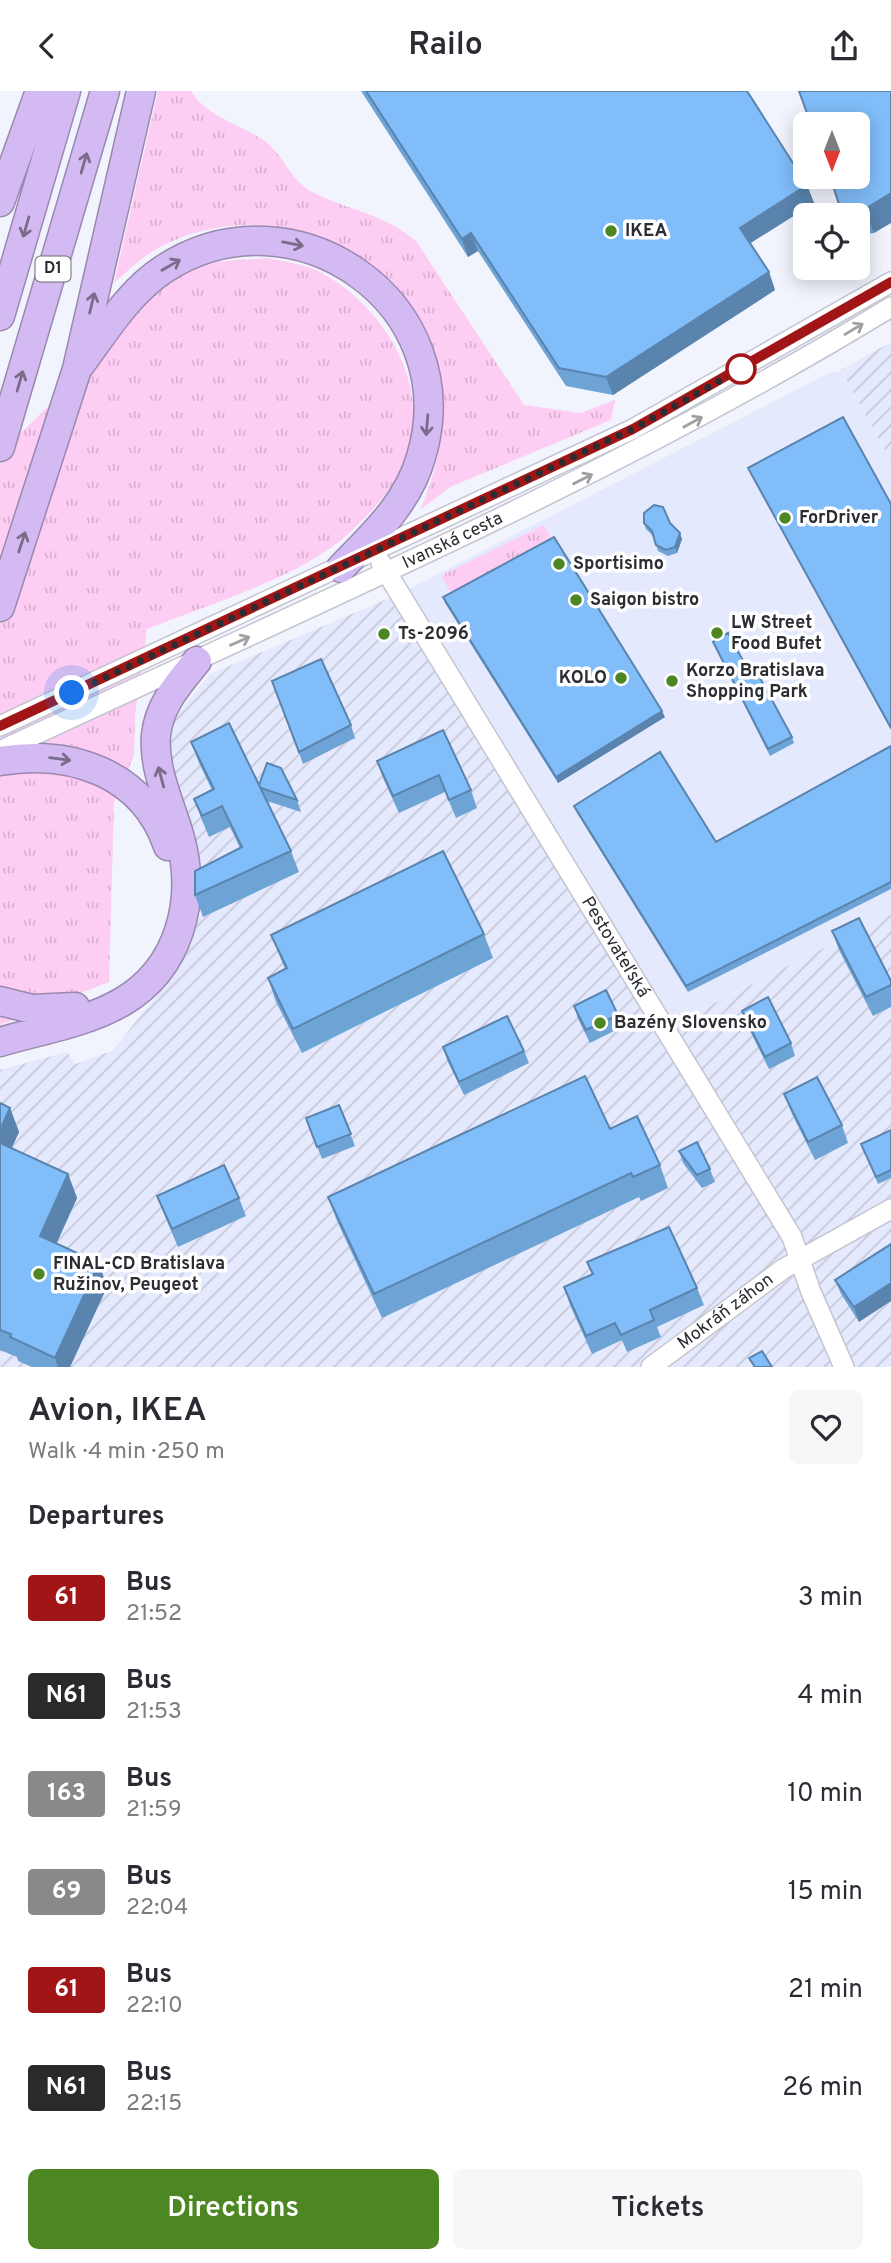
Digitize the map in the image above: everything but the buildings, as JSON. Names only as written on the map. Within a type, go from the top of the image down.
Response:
[{"type":"highway","points":[[0,202],[40,91]]},
{"type":"highway","name":"D1","points":[[0,316],[66,91]]},
{"type":"highway","name":"D1","points":[[0,447],[105,91]]},
{"type":"highway","points":[[0,607],[77,369],[141,91]]},
{"type":"highway","points":[[77,369],[139,289],[175,262],[210,247],[245,241],[291,243],[331,257],[366,279],[395,309],[416,346],[425,374],[428,418],[421,457],[406,493],[390,516],[341,568]]},
{"type":"highway","points":[[0,1042],[140,988],[160,967],[175,942],[185,911],[188,887],[185,861],[158,766],[156,743],[166,704],[197,661]]},
{"type":"highway","points":[[0,761],[56,758],[104,771],[142,800],[165,838],[174,881],[166,926],[144,966],[108,1002],[61,1010],[32,1009],[0,1001]]},
{"type":"street","name":"Ivanská cesta","points":[[0,726],[633,429],[891,282]]},
{"type":"street","name":"Ivanská cesta","points":[[0,751],[387,574],[667,436],[891,307]]},
{"type":"street","name":"Pestovateľská","points":[[373,551],[728,1127],[802,1257],[811,1292],[844,1367]]},
{"type":"street","name":"Mokráň záhon","points":[[651,1367],[802,1257],[891,1209]]},
{"type":"shaded area","points":[[891,342],[891,461],[841,370]]},
{"type":"shaded area","name":"Korzo Bratislava Shopping Park","points":[[841,371],[891,461],[891,914],[678,1021],[662,1020],[399,594],[829,373]]},
{"type":"shaded area","points":[[399,594],[662,1020],[679,1021],[891,914],[891,1367],[0,1367],[0,1070],[67,1052],[75,1064],[112,1051],[177,971],[191,944],[202,908],[202,869],[173,769],[170,743],[174,719],[210,674]]},
{"type":"green space","points":[[158,91],[191,91],[206,108],[266,142],[306,188],[390,224],[416,241],[524,405],[581,413],[615,400],[611,420],[450,487],[420,510],[434,472],[441,431],[438,369],[432,349],[413,311],[387,280],[355,255],[319,237],[280,227],[239,225],[199,232],[160,247],[114,283]]},
{"type":"green space","points":[[268,258],[320,272],[364,305],[382,327],[408,376],[413,403],[413,431],[406,459],[395,481],[368,514],[340,541],[320,555],[247,591],[147,629],[135,715],[134,756],[114,802],[109,982],[0,1025],[0,453],[96,360],[153,288],[212,262]]},
{"type":"green space","points":[[544,525],[551,537],[454,592],[449,590],[442,577],[446,573]]},
{"type":"bus line","name":"61","points":[[0,726],[633,429],[891,282]]},
{"type":"place","name":"IKEA","points":[[611,231]]},
{"type":"place","name":"ForDriver","points":[[785,518]]},
{"type":"place","name":"Sportisimo","points":[[559,564]]},
{"type":"place","name":"Saigon bistro","points":[[576,600]]},
{"type":"place","name":"LW Street Food Bufet","points":[[717,633]]},
{"type":"place","name":"Ts-2096","points":[[384,634]]},
{"type":"place","name":"KOLO","points":[[621,678]]},
{"type":"place","name":"Korzo Bratislava Shopping Park","points":[[672,681]]},
{"type":"place","name":"Bazény Slovensko","points":[[600,1023]]},
{"type":"place","name":"FINAL-CD Bratislava Ružinov, Peugeot","points":[[39,1274]]},
{"type":"route","points":[[72,693],[633,429],[741,369]]}]
